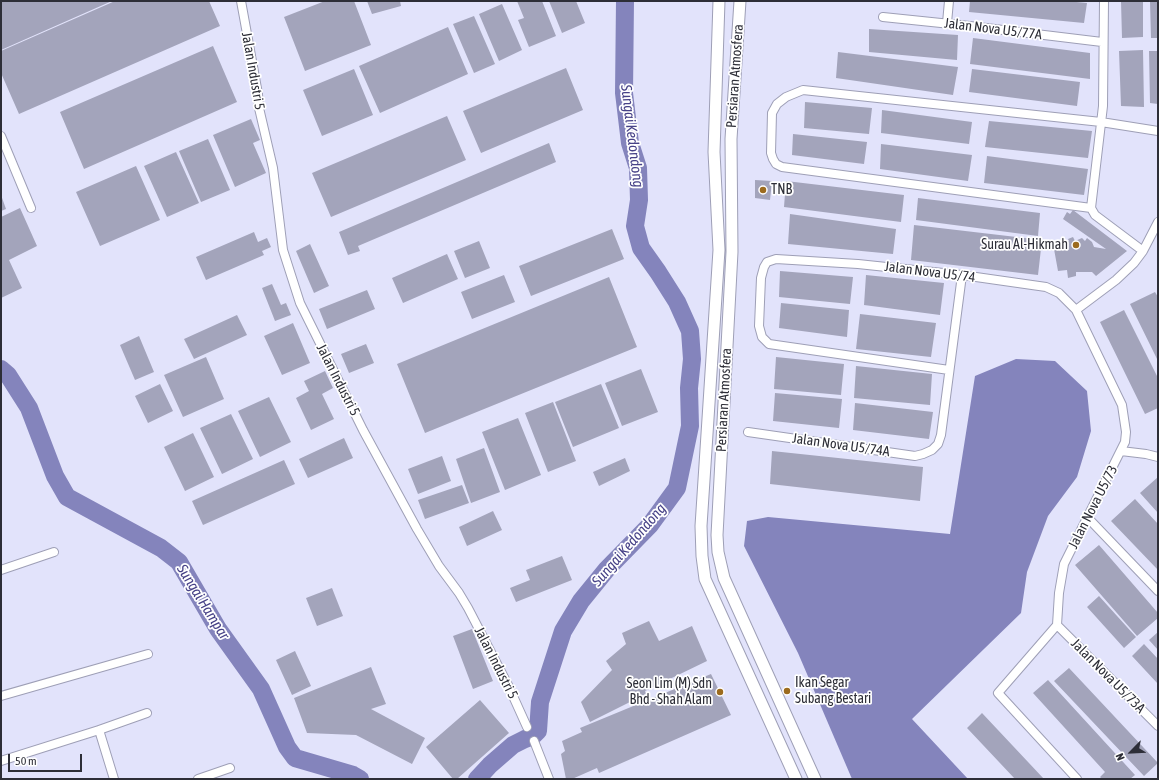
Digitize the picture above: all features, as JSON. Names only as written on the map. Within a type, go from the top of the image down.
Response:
[{"type":"street","name":"Jalan Industri 5","points":[[241,1],[258,94],[259,108],[273,168],[283,250],[300,303],[367,438],[417,529],[439,566],[468,608],[527,727]]},
{"type":"street","name":"Persiaran Atmosfera","points":[[719,1],[714,152],[719,250],[701,526],[702,556],[705,579],[796,779]]},
{"type":"street","name":"Persiaran Atmosfera","points":[[740,1],[731,139],[732,252],[717,535],[718,552],[724,578],[815,779]]},
{"type":"street","points":[[947,23],[948,1]]},
{"type":"street","points":[[1104,1],[1101,122],[1091,208],[1095,215],[1143,251]]},
{"type":"street","name":"Jalan Nova U5/77A","points":[[883,17],[947,23],[1102,42]]},
{"type":"street","points":[[1091,208],[782,167],[776,164],[771,152],[772,113],[777,104],[786,97],[803,90],[1101,122],[1158,131]]},
{"type":"street","points":[[1,136],[31,208]]},
{"type":"street","points":[[1076,310],[1116,280],[1134,263],[1143,251],[1158,222]]},
{"type":"street","name":"Jalan Nova U5/74","points":[[949,370],[769,344],[762,337],[759,326],[761,278],[766,262],[776,259],[858,264],[962,275],[1046,287],[1059,293],[1076,310]]},
{"type":"street","points":[[949,370],[962,275]]},
{"type":"street","name":"Jalan Nova U5/73","points":[[1057,625],[1059,593],[1064,564],[1121,451],[1125,442],[1126,432],[1122,405],[1076,310]]},
{"type":"street","name":"Jalan Nova U5/74A","points":[[748,432],[915,456],[923,454],[932,450],[938,444],[941,435],[949,370]]},
{"type":"street","points":[[1121,451],[1146,454],[1158,458]]},
{"type":"street","points":[[1088,518],[1158,591]]},
{"type":"street","points":[[1,570],[54,552]]},
{"type":"street","points":[[1057,625],[998,692],[1077,779]]},
{"type":"street","name":"Jalan Nova U5/73A","points":[[1057,625],[1158,726]]},
{"type":"street","points":[[1,696],[148,654]]},
{"type":"street","points":[[1,761],[147,713]]},
{"type":"street","points":[[99,730],[114,779]]},
{"type":"street","points":[[534,741],[549,779]]},
{"type":"street","points":[[198,779],[230,768]]},
{"type":"water","points":[[1016,359],[1055,361],[1087,391],[1091,431],[1077,477],[1048,516],[1027,572],[1021,613],[912,719],[968,779],[852,779],[798,653],[744,546],[747,521],[768,517],[950,534],[975,376]]},
{"type":"building","points":[[1,1],[112,1],[1,50]]},
{"type":"building","points":[[115,1],[209,1],[220,26],[19,114],[1,73],[1,51]]},
{"type":"building","points":[[325,1],[354,1],[371,45],[305,71],[284,17]]},
{"type":"building","points":[[367,1],[400,1],[401,6],[372,14]]},
{"type":"building","points":[[517,1],[542,1],[556,36],[529,47],[518,20],[524,18]]},
{"type":"building","points":[[549,1],[576,1],[585,23],[562,33]]},
{"type":"building","points":[[970,1],[1066,1],[1087,3],[1084,23],[969,12]]},
{"type":"building","points":[[1121,1],[1143,1],[1143,37],[1122,38]]},
{"type":"building","points":[[1150,1],[1158,1],[1158,38],[1151,38]]},
{"type":"building","points":[[502,4],[522,50],[499,61],[479,14]]},
{"type":"building","points":[[474,16],[495,64],[474,73],[453,24]]},
{"type":"building","points":[[448,27],[468,74],[380,113],[359,66]]},
{"type":"building","points":[[869,29],[958,35],[957,60],[869,52]]},
{"type":"building","points":[[973,38],[1090,53],[1090,79],[970,64]]},
{"type":"building","points":[[213,46],[237,102],[84,169],[60,112]]},
{"type":"building","points":[[1143,50],[1144,107],[1121,106],[1119,51]]},
{"type":"building","points":[[1149,51],[1158,51],[1158,104],[1150,103]]},
{"type":"building","points":[[838,52],[958,67],[953,95],[836,78]]},
{"type":"building","points":[[566,68],[583,110],[481,153],[463,111]]},
{"type":"building","points":[[354,69],[373,115],[322,136],[303,90]]},
{"type":"building","points":[[972,69],[1080,82],[1077,106],[969,92]]},
{"type":"building","points":[[805,102],[872,108],[869,134],[804,128]]},
{"type":"building","points":[[882,110],[972,122],[969,144],[881,133]]},
{"type":"building","points":[[447,116],[466,160],[331,217],[312,173]]},
{"type":"building","points":[[251,119],[260,140],[253,143],[266,173],[235,187],[213,135]]},
{"type":"building","points":[[989,121],[1092,131],[1088,158],[985,147]]},
{"type":"building","points":[[793,134],[867,142],[864,164],[792,155]]},
{"type":"building","points":[[208,139],[230,190],[201,202],[179,151]]},
{"type":"building","points":[[549,143],[556,162],[358,246],[360,251],[348,255],[339,232]]},
{"type":"building","points":[[881,144],[972,155],[968,181],[880,169]]},
{"type":"building","points":[[176,152],[199,203],[167,217],[144,166]]},
{"type":"building","points":[[987,156],[1088,169],[1084,195],[984,183]]},
{"type":"building","points":[[136,166],[160,220],[100,246],[76,192]]},
{"type":"building","name":"TNB","points":[[755,180],[772,181],[770,200],[755,198]]},
{"type":"building","points":[[786,181],[904,195],[901,222],[784,207]]},
{"type":"building","points":[[1,195],[6,209],[1,211]]},
{"type":"building","points":[[918,198],[1040,213],[1038,236],[916,220]]},
{"type":"building","points":[[20,208],[37,246],[9,260],[22,288],[1,298],[1,217]]},
{"type":"building","name":"Surau Al-Hikmah","points":[[1073,210],[1127,251],[1096,276],[1092,272],[1076,272],[1076,276],[1068,278],[1067,270],[1058,271],[1054,249],[1059,248],[1058,243],[1061,242],[1062,244],[1069,241],[1068,239],[1073,237],[1075,241],[1082,238],[1085,241],[1087,238],[1092,242],[1094,247],[1106,249],[1063,219],[1067,212],[1070,214]]},
{"type":"building","points":[[790,214],[896,229],[893,254],[788,244]]},
{"type":"building","points":[[914,225],[1042,240],[1038,275],[911,260]]},
{"type":"building","points":[[612,229],[624,259],[531,296],[519,266]]},
{"type":"building","points":[[254,232],[258,242],[267,238],[271,247],[262,251],[264,255],[206,280],[196,257]]},
{"type":"building","points":[[479,241],[490,268],[465,278],[454,251]]},
{"type":"building","points":[[310,244],[329,286],[314,293],[296,251]]},
{"type":"building","points":[[447,254],[458,279],[403,303],[392,278]]},
{"type":"building","points":[[780,271],[853,277],[850,304],[779,297]]},
{"type":"building","points":[[504,275],[515,302],[472,319],[461,292]]},
{"type":"building","points":[[866,275],[944,283],[940,315],[864,305]]},
{"type":"building","points":[[609,277],[637,347],[425,433],[397,364]]},
{"type":"building","points":[[272,284],[281,305],[286,303],[291,315],[275,321],[262,288]]},
{"type":"building","points":[[367,290],[375,309],[327,329],[319,309]]},
{"type":"building","points":[[1155,292],[1158,297],[1158,361],[1130,304]]},
{"type":"building","points":[[781,303],[849,310],[847,337],[779,328]]},
{"type":"building","points":[[1124,310],[1158,378],[1158,408],[1145,414],[1100,322]]},
{"type":"building","points":[[860,314],[936,323],[931,357],[856,349]]},
{"type":"building","points":[[237,315],[247,335],[194,359],[184,339]]},
{"type":"building","points":[[293,323],[310,363],[282,375],[264,336]]},
{"type":"building","points":[[139,336],[154,372],[135,380],[120,345]]},
{"type":"building","points":[[366,344],[374,363],[349,373],[341,354]]},
{"type":"building","points":[[206,357],[224,399],[183,417],[164,375]]},
{"type":"building","points":[[776,357],[844,364],[841,395],[774,389]]},
{"type":"building","points":[[856,366],[932,374],[930,405],[854,398]]},
{"type":"building","points":[[641,369],[658,412],[622,426],[605,383]]},
{"type":"building","points":[[325,371],[333,388],[322,394],[334,419],[311,430],[296,398],[309,391],[304,381]]},
{"type":"building","points":[[160,384],[173,411],[148,423],[135,396]]},
{"type":"building","points":[[601,384],[619,428],[573,447],[555,402]]},
{"type":"building","points":[[775,393],[842,399],[839,428],[773,421]]},
{"type":"building","points":[[269,397],[291,442],[260,457],[238,411]]},
{"type":"building","points":[[553,402],[576,461],[548,472],[525,413]]},
{"type":"building","points":[[855,403],[933,412],[929,439],[853,430]]},
{"type":"building","points":[[231,414],[253,459],[222,474],[200,428]]},
{"type":"building","points":[[518,418],[541,475],[505,490],[482,432]]},
{"type":"building","points":[[193,433],[214,477],[185,491],[164,447]]},
{"type":"building","points":[[344,438],[353,458],[308,478],[299,459]]},
{"type":"building","points":[[484,448],[500,492],[471,503],[456,459]]},
{"type":"building","points":[[772,451],[923,467],[920,501],[770,484]]},
{"type":"building","points":[[442,456],[451,481],[418,494],[408,469]]},
{"type":"building","points":[[625,458],[630,471],[599,486],[593,472]]},
{"type":"building","points":[[284,460],[295,484],[203,525],[192,501]]},
{"type":"building","points":[[1158,477],[1158,513],[1140,493]]},
{"type":"building","points":[[462,485],[469,503],[425,519],[418,500]]},
{"type":"building","points":[[1135,499],[1158,524],[1158,570],[1111,521]]},
{"type":"building","points":[[493,511],[502,530],[467,546],[459,527]]},
{"type":"building","points":[[1099,545],[1158,613],[1158,618],[1137,636],[1075,565]]},
{"type":"building","points":[[562,556],[572,580],[516,602],[510,588],[530,580],[526,570]]},
{"type":"building","points":[[332,588],[343,616],[317,626],[306,598]]},
{"type":"building","points":[[1099,596],[1136,637],[1124,648],[1087,607]]},
{"type":"building","points":[[649,621],[659,641],[692,626],[707,661],[645,691],[646,694],[590,722],[581,702],[612,670],[606,661],[626,644],[622,633]]},
{"type":"building","points":[[472,629],[493,681],[473,689],[453,636]]},
{"type":"building","points":[[1158,632],[1158,650],[1149,640]]},
{"type":"building","points":[[1144,644],[1158,659],[1158,684],[1132,656]]},
{"type":"building","points":[[295,651],[311,686],[292,695],[276,660]]},
{"type":"building","points":[[371,667],[386,704],[371,709],[425,738],[412,764],[356,735],[307,733],[294,698]]},
{"type":"building","points":[[1069,668],[1158,763],[1144,776],[1054,681]]},
{"type":"building","points":[[711,674],[731,715],[599,773],[597,768],[572,779],[566,779],[561,754],[565,751],[562,741],[582,732],[580,728]]},
{"type":"building","points":[[1048,680],[1135,775],[1130,779],[1102,779],[1100,777],[1105,772],[1033,693]]},
{"type":"building","points":[[480,700],[509,733],[457,779],[453,779],[426,747]]},
{"type":"building","points":[[982,713],[1044,779],[1015,779],[967,728]]},
{"type":"waterway","name":"Sungai Kedondong","points":[[477,779],[490,765],[513,745],[533,736],[538,731],[540,702],[563,631],[581,601],[607,569],[650,525],[677,488],[690,426],[689,388],[692,359],[690,331],[677,302],[641,248],[635,226],[639,200],[638,168],[630,143],[624,93],[625,1]]},
{"type":"waterway","name":"Sungai Hampar","points":[[1,369],[8,375],[29,408],[55,476],[67,497],[161,548],[179,562],[218,629],[261,689],[287,747],[295,758],[353,775],[360,779]]},
{"type":"place","name":"TNB","points":[[763,190]]},
{"type":"place","name":"Surau Al-Hikmah","points":[[1076,245]]},
{"type":"place","name":"Ikan Segar Subang Bestari","points":[[787,691]]},
{"type":"place","name":"Seon Lim (M) Sdn Bhd - Shah Alam","points":[[720,692]]}]
